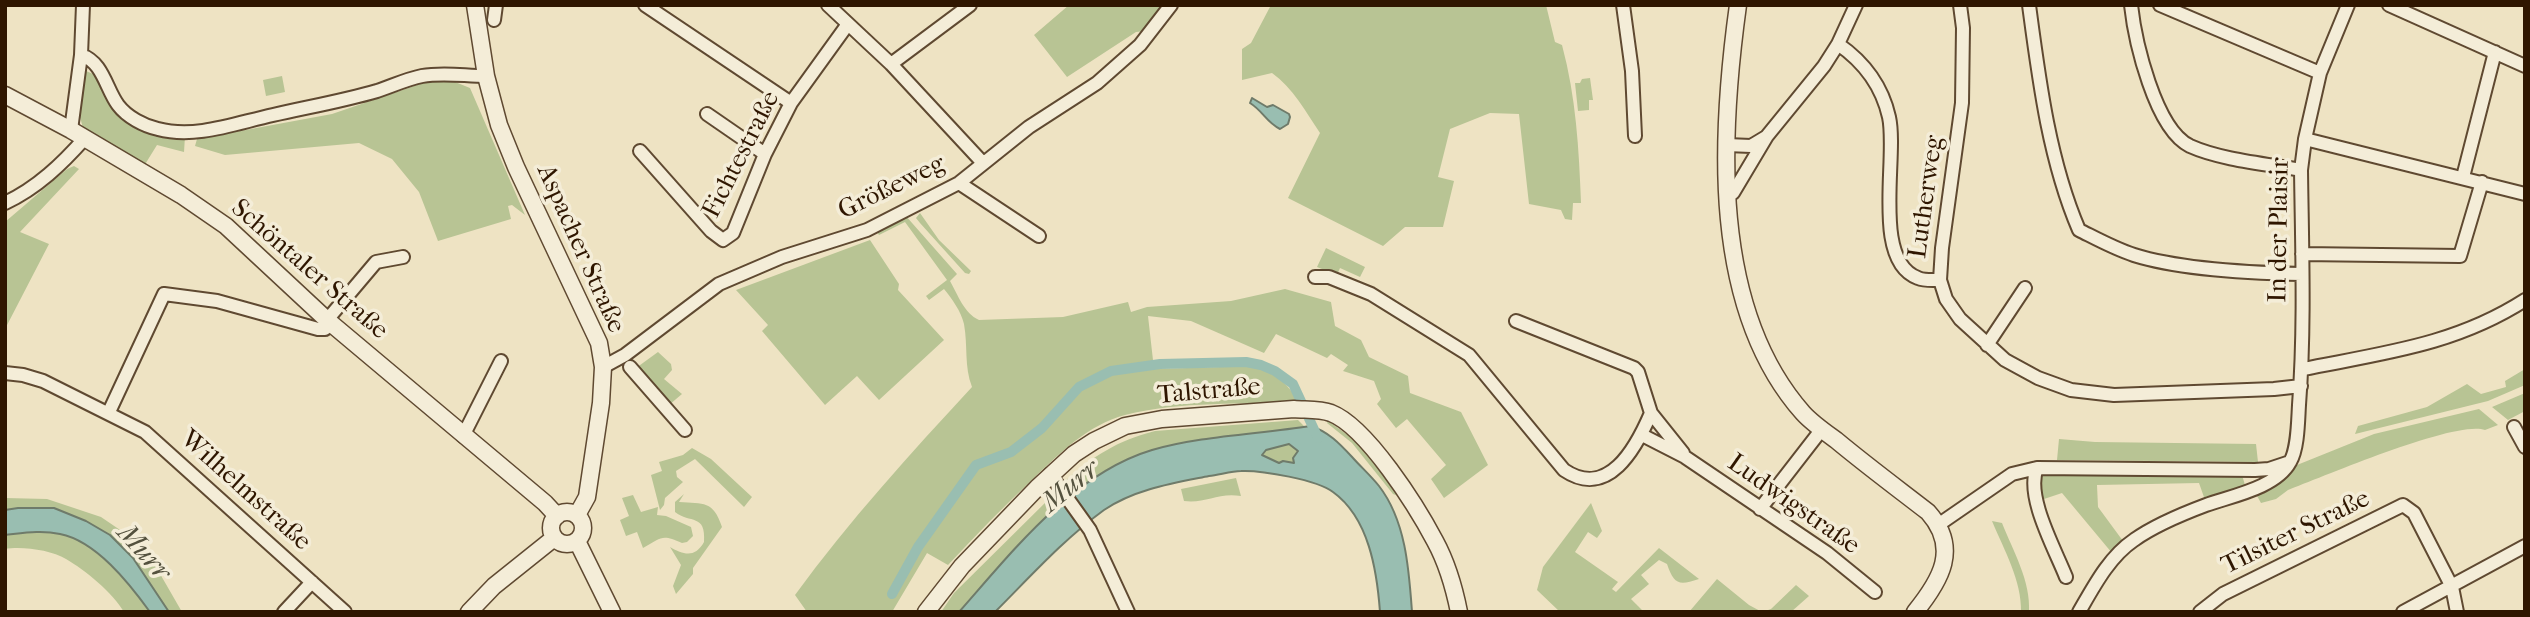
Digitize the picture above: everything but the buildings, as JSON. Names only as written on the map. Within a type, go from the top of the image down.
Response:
[{"type":"street","points":[[5,203],[23,195],[63,163],[78,134],[83,5]]},
{"type":"street","name":"Aspacher Straße","points":[[475,5],[491,100],[503,135],[599,344],[603,366],[601,402],[587,497],[577,515]]},
{"type":"street","points":[[494,20],[496,5]]},
{"type":"street","points":[[645,5],[791,103]]},
{"type":"street","points":[[828,5],[891,64],[983,163]]},
{"type":"street","points":[[891,64],[970,5]]},
{"type":"street","name":"Größeweg","points":[[603,366],[625,355],[719,284],[782,257],[867,230],[959,183],[1048,113],[1097,83],[1140,45],[1171,5]]},
{"type":"street","points":[[1623,5],[1632,71],[1635,136]]},
{"type":"street","points":[[1738,5],[1728,93],[1727,145],[1727,195],[1735,263],[1758,339],[1770,368],[1802,412],[1928,512],[1938,525],[1944,548],[1941,572],[1934,588],[1915,612]]},
{"type":"street","points":[[1727,195],[1731,195],[1739,185],[1767,136],[1824,66],[1838,44],[1856,5]]},
{"type":"street","name":"Lutherweg","points":[[1960,5],[1963,28],[1962,103],[1940,280],[1946,299],[1960,319],[2005,360],[2071,390],[2114,395],[2301,386]]},
{"type":"street","points":[[2029,5],[2038,72],[2051,135],[2070,209],[2079,230],[2135,255],[2201,267],[2302,274]]},
{"type":"street","points":[[2131,5],[2140,60],[2162,111],[2181,139],[2190,146],[2215,154],[2301,170]]},
{"type":"street","points":[[2160,5],[2320,73]]},
{"type":"street","name":"In der Plaisir","points":[[2290,462],[2297,432],[2303,369],[2301,170],[2320,73],[2348,5]]},
{"type":"street","points":[[2389,5],[2525,66]]},
{"type":"street","name":"Fichtestraße","points":[[640,150],[711,231],[723,240],[733,233],[765,154],[791,103],[848,24]]},
{"type":"street","points":[[1838,44],[1857,57],[1868,71],[1889,114],[1893,144],[1890,231],[1896,257],[1905,270],[1918,278],[1940,280]]},
{"type":"street","points":[[2463,177],[2495,52]]},
{"type":"street","points":[[81,55],[100,71],[118,104],[128,114],[161,130],[186,132],[211,130],[326,104],[376,92],[422,76],[486,76]]},
{"type":"street","name":"Schöntaler Straße","points":[[5,95],[78,134],[181,195],[226,226],[329,322],[545,503],[557,516]]},
{"type":"street","points":[[707,114],[765,154]]},
{"type":"street","points":[[1727,145],[1751,146],[1767,136]]},
{"type":"street","points":[[2305,139],[2525,194]]},
{"type":"street","points":[[2302,254],[2460,256],[2482,182]]},
{"type":"street","points":[[959,183],[1039,236]]},
{"type":"street","points":[[109,412],[164,294],[217,301],[325,329],[376,262],[402,257]]},
{"type":"street","points":[[1315,277],[1329,277],[1371,294],[1469,355],[1564,470],[1574,477],[1594,480],[1609,475],[1642,435],[1651,413]]},
{"type":"street","points":[[1987,345],[2025,288]]},
{"type":"street","points":[[2303,369],[2454,336],[2496,318],[2525,300]]},
{"type":"street","name":"Ludwigstraße","points":[[1516,321],[1638,372],[1651,413],[1685,457]]},
{"type":"street","points":[[463,436],[501,361]]},
{"type":"street","points":[[630,368],[685,430]]},
{"type":"street","name":"Wilhelmstraße","points":[[5,373],[43,381],[145,432],[345,612]]},
{"type":"street","name":"Talstraße","points":[[926,612],[955,575],[1050,474],[1094,441],[1125,426],[1162,419],[1294,409],[1329,412],[1351,426],[1387,466],[1436,542],[1459,612]]},
{"type":"street","points":[[2514,428],[2525,447]]},
{"type":"street","points":[[1760,509],[1822,429]]},
{"type":"street","name":"Ludwigstraße","points":[[1642,435],[1685,457],[1827,553],[1875,592]]},
{"type":"street","points":[[1938,525],[2012,474],[2037,468],[2255,470],[2269,469],[2290,462]]},
{"type":"street","points":[[2080,610],[2105,571],[2133,541],[2170,520],[2206,505],[2250,492],[2273,478],[2290,462]]},
{"type":"street","points":[[2037,468],[2033,481],[2034,490],[2066,577]]},
{"type":"street","points":[[1050,474],[1088,528],[1128,612]]},
{"type":"street","name":"Tilsiter Straße","points":[[2200,612],[2223,594],[2403,505],[2414,513],[2452,587]]},
{"type":"street","points":[[568,512],[577,515],[583,528],[577,541],[564,544],[554,538],[551,528],[557,516],[568,512]]},
{"type":"street","points":[[469,612],[494,586],[554,538]]},
{"type":"street","points":[[577,541],[612,612]]},
{"type":"street","points":[[2403,612],[2525,546]]},
{"type":"street","points":[[284,612],[312,582]]},
{"type":"street","points":[[2452,587],[2457,612]]},
{"type":"green space","points":[[1069,5],[1165,5],[1147,31],[1136,32],[1067,77],[1034,35]]},
{"type":"green space","points":[[1271,5],[1546,5],[1555,42],[1562,45],[1574,104],[1581,203],[1573,203],[1572,220],[1565,219],[1561,210],[1529,204],[1519,114],[1490,113],[1450,129],[1438,177],[1454,181],[1443,227],[1405,227],[1383,246],[1288,198],[1320,133],[1293,93],[1272,73],[1242,80],[1242,49],[1251,43]]},
{"type":"green space","points":[[86,71],[98,76],[119,111],[185,136],[184,152],[157,145],[144,166],[83,128],[80,117]]},
{"type":"green space","points":[[282,76],[285,92],[266,96],[263,80]]},
{"type":"green space","points":[[1590,78],[1593,100],[1589,100],[1589,110],[1578,111],[1575,83]]},
{"type":"green space","points":[[432,80],[455,82],[470,88],[525,215],[512,205],[508,206],[511,219],[438,241],[419,192],[392,159],[359,143],[225,155],[195,146],[197,139],[332,114]]},
{"type":"green space","points":[[74,166],[79,169],[20,232],[49,244],[5,329],[5,222]]},
{"type":"green space","points":[[920,213],[939,240],[971,271],[969,274],[965,273],[920,223],[916,218]]},
{"type":"green space","points":[[905,215],[957,274],[950,281],[965,308],[979,320],[1063,317],[1128,302],[1131,312],[1147,307],[1231,301],[1285,289],[1331,302],[1335,326],[1361,340],[1369,357],[1408,376],[1410,393],[1461,412],[1488,465],[1444,498],[1431,479],[1446,465],[1407,419],[1396,428],[1377,404],[1381,399],[1374,381],[1343,371],[1348,365],[1331,354],[1327,358],[1276,334],[1264,353],[1191,321],[1148,316],[1154,369],[1254,366],[1281,380],[1300,403],[1168,407],[1125,415],[1099,425],[1054,459],[948,565],[927,553],[892,612],[807,612],[795,595],[858,514],[972,387],[964,324],[958,310],[944,289],[929,300],[926,296],[947,280],[905,222],[879,235],[874,228]]},
{"type":"green space","points":[[870,240],[899,284],[898,290],[944,340],[879,400],[857,376],[825,405],[762,331],[768,325],[736,290]]},
{"type":"green space","points":[[1326,248],[1365,267],[1360,277],[1340,268],[1337,275],[1317,267]]},
{"type":"green space","points":[[658,352],[671,364],[672,370],[664,379],[682,394],[669,405],[636,368]]},
{"type":"green space","points":[[2525,369],[2525,385],[2488,401],[2355,434],[2358,426],[2427,407],[2467,384],[2481,394],[2506,387],[2505,381]]},
{"type":"green space","points":[[2525,393],[2525,411],[2508,420],[2492,407]]},
{"type":"green space","points":[[2479,409],[2498,425],[2485,430],[2469,429],[2446,433],[2419,441],[2288,490],[2276,499],[2261,503],[2256,494],[2280,481],[2297,465],[2374,434]]},
{"type":"green space","points":[[1298,420],[1305,427],[1220,438],[1071,495],[1065,481],[1106,450],[1155,431]]},
{"type":"green space","points":[[1328,421],[1355,440],[1401,497],[1393,494],[1352,443],[1327,423]]},
{"type":"green space","points":[[2059,439],[2256,444],[2258,462],[2057,460]]},
{"type":"green space","points":[[1289,444],[1298,451],[1293,458],[1294,463],[1279,463],[1262,455],[1266,450]]},
{"type":"green space","points":[[692,448],[711,459],[752,497],[744,507],[695,459],[676,471],[677,477],[683,482],[665,498],[660,510],[651,475],[662,471],[659,462],[683,455]]},
{"type":"green space","points":[[2040,474],[2242,475],[2245,485],[2205,500],[2199,483],[2097,485],[2098,507],[2123,541],[2112,553],[2062,493],[2044,499],[2039,488]]},
{"type":"green space","points":[[1236,478],[1241,496],[1184,501],[1181,489]]},
{"type":"green space","points":[[684,494],[679,502],[706,505],[715,512],[722,527],[693,568],[693,574],[676,594],[673,586],[681,565],[670,547],[689,554],[697,551],[704,542],[700,523],[675,512],[675,502]]},
{"type":"green space","points":[[1054,494],[1063,503],[1018,546],[959,612],[941,612],[954,593]]},
{"type":"green space","points":[[633,495],[641,512],[658,507],[657,515],[691,527],[693,536],[682,543],[662,538],[643,548],[637,532],[626,536],[620,520],[629,516],[622,498]]},
{"type":"green space","points":[[5,498],[47,499],[101,517],[148,553],[182,612],[169,612],[133,558],[110,535],[86,521],[18,508],[5,510]]},
{"type":"green space","points":[[1591,503],[1602,531],[1597,538],[1588,532],[1575,552],[1618,582],[1612,589],[1616,592],[1659,548],[1699,579],[1678,582],[1667,564],[1659,560],[1641,575],[1649,584],[1631,599],[1644,612],[1560,612],[1537,590],[1543,567]]},
{"type":"green space","points":[[1992,521],[2002,523],[2016,555],[2027,589],[2029,612],[2021,612],[2019,589]]},
{"type":"green space","points":[[36,531],[63,534],[90,547],[112,566],[150,612],[124,612],[98,582],[60,556],[36,550],[5,549],[5,535]]},
{"type":"green space","points":[[1717,579],[1749,605],[1762,612],[1689,612]]},
{"type":"green space","points":[[1796,585],[1809,596],[1791,612],[1762,612],[1771,609]]},
{"type":"water","points":[[1252,98],[1267,107],[1273,105],[1289,114],[1288,124],[1280,129],[1275,126],[1250,103]]},
{"type":"water","points":[[1310,426],[1328,435],[1343,448],[1379,486],[1388,500],[1405,546],[1412,612],[1380,612],[1369,546],[1355,516],[1333,492],[1289,477],[1241,471],[1169,484],[1116,503],[1075,533],[995,612],[959,612],[1045,518],[1096,477],[1123,461],[1152,450],[1189,441]],"holes":[[[1289,444],[1298,451],[1293,458],[1294,463],[1279,463],[1262,455],[1266,450]]]},
{"type":"water","points":[[54,508],[86,521],[110,535],[133,558],[169,612],[150,612],[111,565],[73,538],[46,532],[5,535],[5,510]]},
{"type":"waterway","points":[[892,594],[918,547],[976,465],[1011,452],[1042,428],[1079,387],[1111,371],[1160,364],[1246,362],[1261,365],[1293,384],[1318,438]]},
{"type":"water label","name":"Murr","points":[[1071,487]]},
{"type":"water label","name":"Murr","points":[[143,553]]}]
